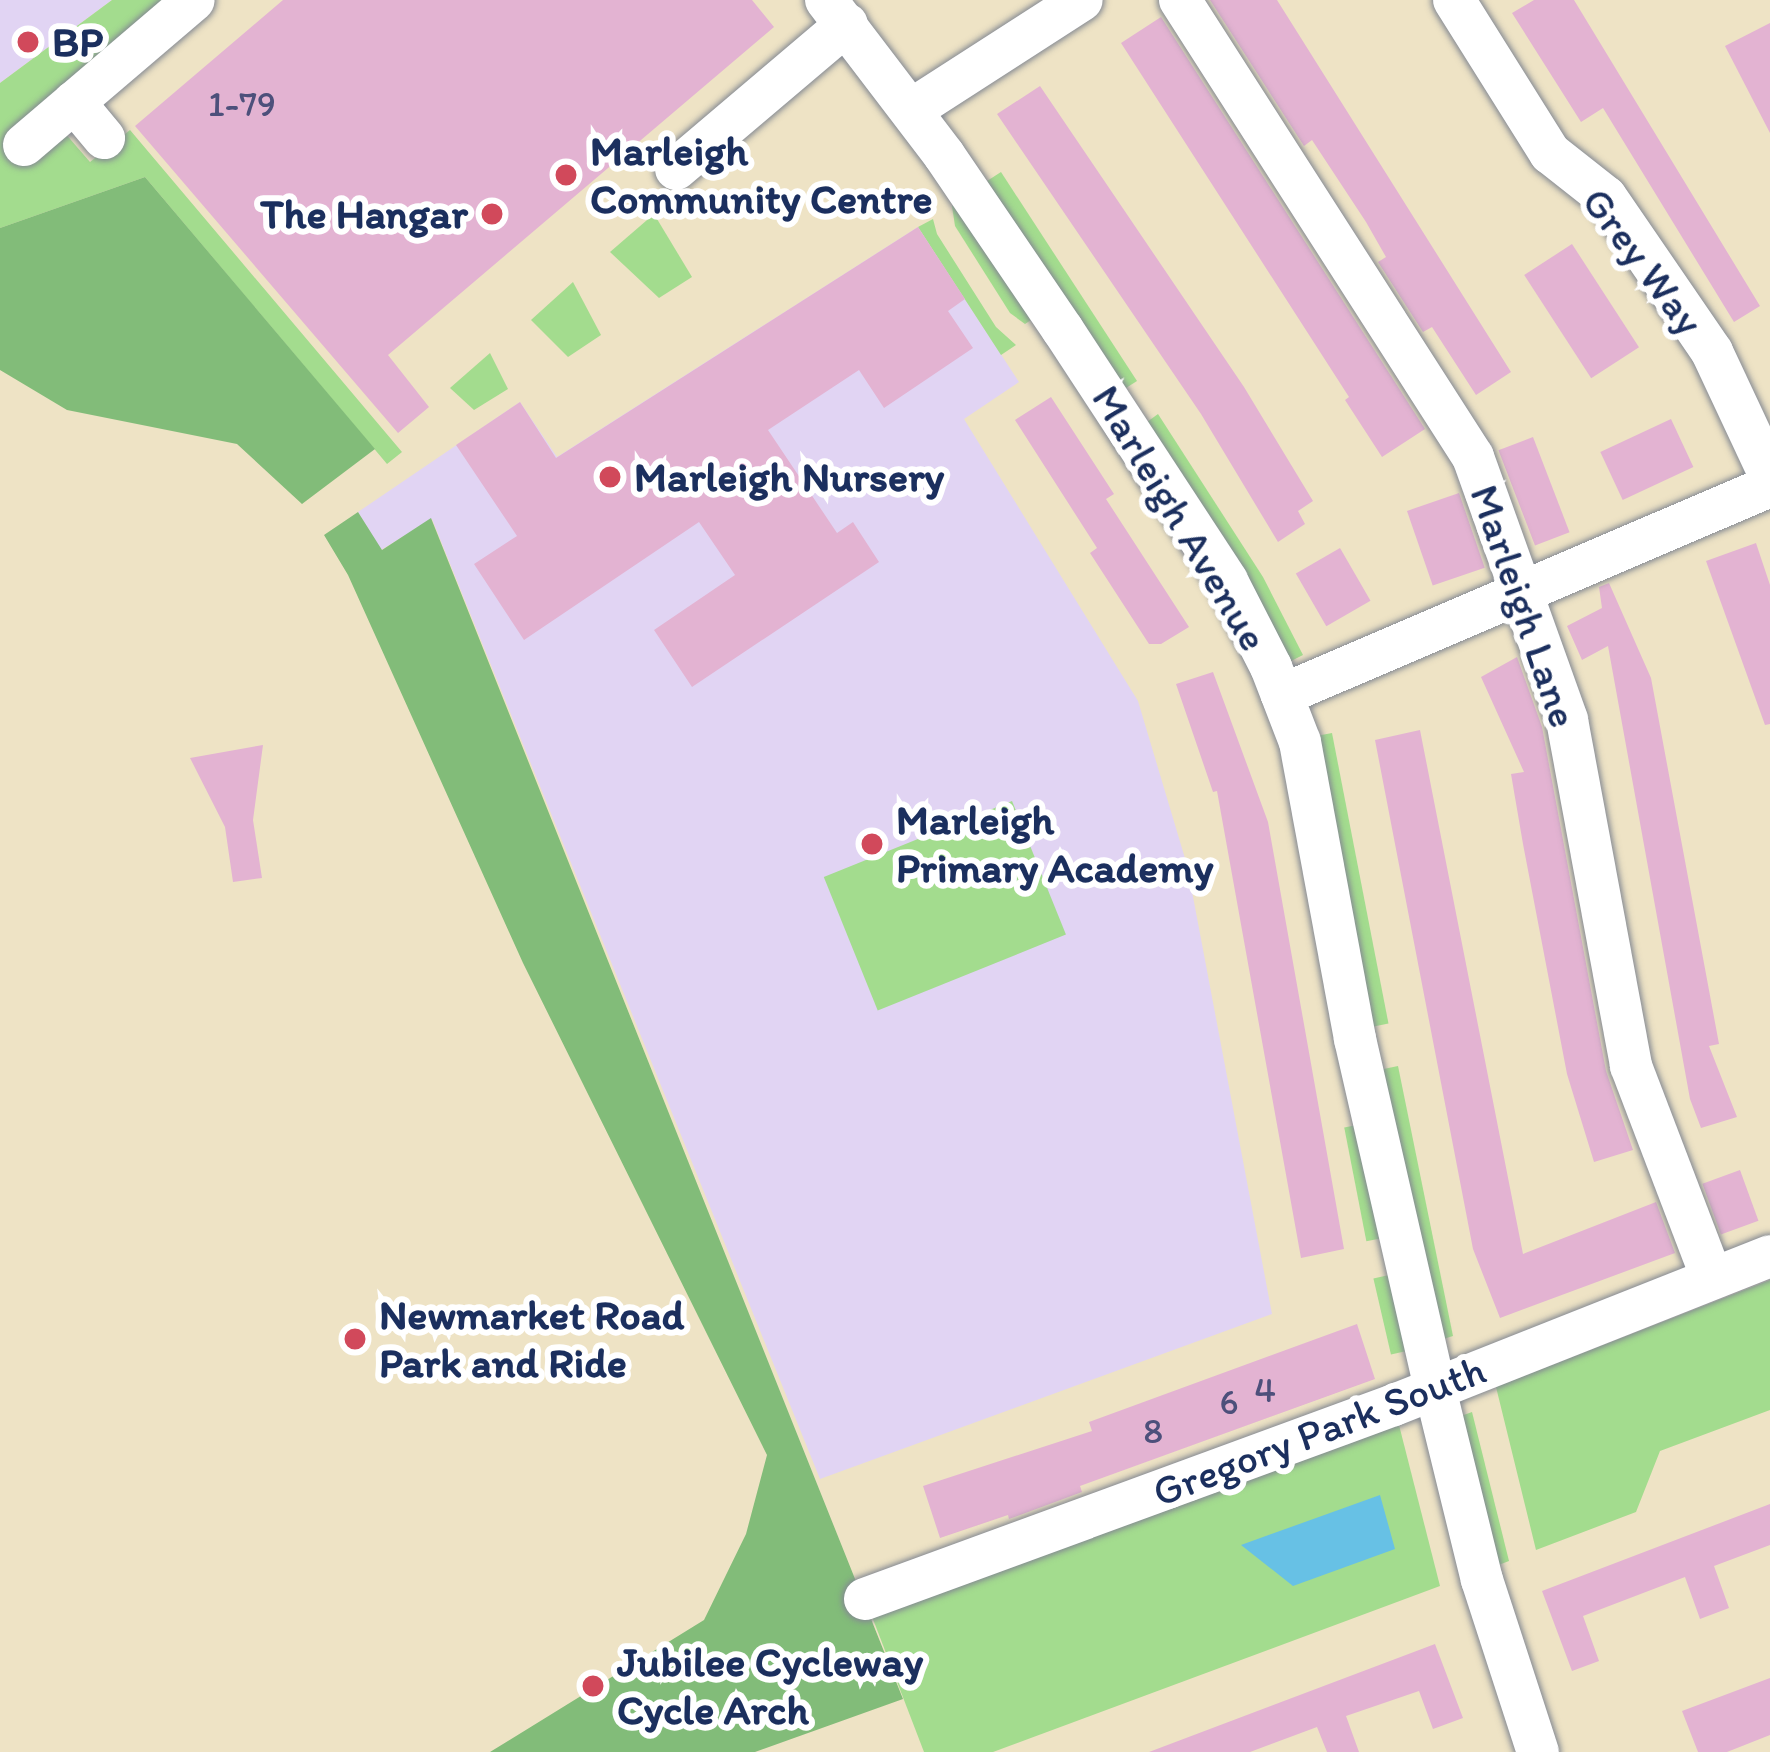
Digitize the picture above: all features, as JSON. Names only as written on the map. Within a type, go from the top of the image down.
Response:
[{"type":"street","points":[[24,145],[194,0]]},
{"type":"street","points":[[911,110],[1082,0]]},
{"type":"street","name":"Marleigh Lane","points":[[1180,0],[1472,457],[1568,721],[1631,1066],[1712,1278]]},
{"type":"street","name":"Grey Way","points":[[1454,0],[1550,153],[1606,197],[1712,352],[1770,476]]},
{"type":"street","points":[[676,170],[837,12]]},
{"type":"street","name":"Marleigh Avenue","points":[[837,12],[1064,330],[1227,581],[1282,695],[1300,742],[1354,1039],[1435,1389],[1484,1586],[1538,1752]]},
{"type":"street","points":[[74,102],[104,138]]},
{"type":"street","points":[[1282,695],[1770,486]]},
{"type":"street","name":"Gregory Park South","points":[[865,1599],[1435,1389],[1770,1256]]},
{"type":"shaded area","name":"BP","points":[[0,0],[112,0],[0,83]]},
{"type":"shaded area","name":"Marleigh Primary Academy","points":[[918,227],[1019,382],[964,419],[1138,701],[1187,865],[1272,1314],[820,1479],[432,519],[381,550],[358,512],[520,402],[557,457]]},
{"type":"green space","points":[[112,0],[167,0],[4,143],[23,164],[64,132],[90,162],[130,130],[402,452],[387,464],[145,177],[0,228],[0,83]]},
{"type":"green space","points":[[1001,172],[1137,381],[1126,388],[987,181]]},
{"type":"green space","points":[[145,177],[375,449],[302,504],[237,444],[67,410],[0,370],[0,228]]},
{"type":"green space","points":[[957,202],[1031,320],[1025,324],[1010,313],[955,226],[952,206]]},
{"type":"green space","points":[[654,214],[692,277],[659,298],[610,252]]},
{"type":"green space","points":[[933,219],[937,234],[996,327],[1016,345],[1001,355],[918,227]]},
{"type":"green space","points":[[573,282],[601,335],[568,357],[531,320]]},
{"type":"green space","points":[[490,353],[508,389],[474,410],[450,388]]},
{"type":"green space","points":[[1158,414],[1263,577],[1303,655],[1289,662],[1147,422]]},
{"type":"green space","points":[[358,512],[382,550],[431,518],[903,1699],[755,1752],[490,1752],[704,1620],[746,1534],[767,1455],[523,963],[348,575],[324,535]]},
{"type":"green space","points":[[1332,733],[1388,1024],[1369,1027],[1312,737]]},
{"type":"green space","points":[[1012,801],[1066,935],[878,1011],[824,877]]},
{"type":"green space","points":[[1398,1066],[1453,1336],[1437,1341],[1379,1070]]},
{"type":"green space","points":[[1357,1125],[1379,1239],[1366,1241],[1344,1127]]},
{"type":"green space","points":[[1389,1275],[1407,1351],[1391,1355],[1373,1279]]},
{"type":"green space","points":[[1770,1280],[1770,1410],[1660,1451],[1636,1512],[1536,1550],[1496,1387]]},
{"type":"green space","points":[[1472,1412],[1509,1561],[1483,1571],[1461,1416]]},
{"type":"green space","points":[[1399,1425],[1440,1586],[993,1752],[924,1752],[871,1614]]},
{"type":"water","points":[[1380,1495],[1395,1549],[1293,1586],[1241,1545]]},
{"type":"building","points":[[283,0],[752,0],[774,27],[388,355],[429,407],[398,433],[135,126]]},
{"type":"building","points":[[1210,0],[1277,0],[1511,372],[1476,395],[1432,327],[1423,332],[1378,262],[1386,257],[1366,222],[1312,140],[1304,146]]},
{"type":"building","points":[[1534,0],[1574,0],[1760,306],[1734,322],[1603,108],[1581,122],[1512,13]]},
{"type":"building","points":[[1161,17],[1425,429],[1382,457],[1345,400],[1349,397],[1121,43]]},
{"type":"building","points":[[1770,23],[1770,133],[1725,46]]},
{"type":"building","points":[[1040,86],[1244,387],[1313,501],[1298,511],[1305,524],[1278,542],[1201,414],[997,114]]},
{"type":"building","points":[[918,227],[965,299],[948,311],[973,348],[884,408],[859,370],[768,430],[837,533],[853,522],[879,562],[692,687],[654,630],[735,575],[699,522],[524,640],[474,564],[517,536],[456,445],[520,402],[556,458]]},
{"type":"building","points":[[1572,244],[1639,347],[1591,378],[1524,275]]},
{"type":"building","points":[[1051,397],[1114,494],[1106,499],[1189,627],[1161,644],[1149,644],[1090,553],[1097,548],[1015,420]]},
{"type":"building","points":[[1671,419],[1693,467],[1623,500],[1600,452]]},
{"type":"building","points":[[1533,437],[1570,532],[1535,545],[1498,450]]},
{"type":"building","points":[[1459,493],[1485,568],[1433,586],[1407,511]]},
{"type":"building","points":[[1756,543],[1770,585],[1770,724],[1765,725],[1706,561]]},
{"type":"building","points":[[1340,548],[1370,601],[1326,626],[1296,574]]},
{"type":"building","points":[[1609,583],[1651,678],[1719,1044],[1709,1046],[1737,1117],[1701,1128],[1690,1099],[1608,646],[1582,660],[1567,626],[1602,608],[1599,587]]},
{"type":"building","points":[[1517,657],[1542,727],[1606,1071],[1633,1150],[1594,1162],[1567,1074],[1523,844],[1511,774],[1524,772],[1481,677]]},
{"type":"building","points":[[1213,672],[1268,822],[1344,1249],[1301,1258],[1217,791],[1213,792],[1176,684]]},
{"type":"building","points":[[1420,730],[1523,1254],[1656,1202],[1675,1253],[1500,1318],[1473,1249],[1375,740]]},
{"type":"building","points":[[263,745],[253,820],[262,878],[233,882],[225,827],[190,758]]},
{"type":"building","points":[[1740,1170],[1758,1221],[1721,1234],[1702,1184]]},
{"type":"building","points":[[1357,1324],[1375,1379],[1080,1486],[1082,1492],[1009,1519],[1008,1515],[940,1538],[923,1486],[1092,1431],[1089,1422]]},
{"type":"building","points":[[1770,1504],[1770,1545],[1714,1566],[1729,1608],[1700,1619],[1685,1577],[1583,1616],[1599,1661],[1572,1671],[1542,1591]]},
{"type":"building","points":[[1435,1644],[1463,1718],[1433,1729],[1419,1691],[1346,1716],[1359,1752],[1327,1752],[1317,1727],[1250,1752],[1149,1752]]},
{"type":"building","points":[[1770,1678],[1770,1735],[1727,1752],[1698,1752],[1682,1711]]},
{"type":"place","name":"BP","points":[[28,42]]},
{"type":"place","name":"Marleigh Community Centre","points":[[566,175]]},
{"type":"place","name":"The Hangar","points":[[492,214]]},
{"type":"place","name":"Marleigh Nursery","points":[[610,477]]},
{"type":"place","name":"Marleigh Primary Academy","points":[[872,844]]},
{"type":"place","name":"Newmarket Road Park and Ride","points":[[355,1339]]},
{"type":"place","name":"Jubilee Cycleway Cycle Arch","points":[[593,1686]]}]
